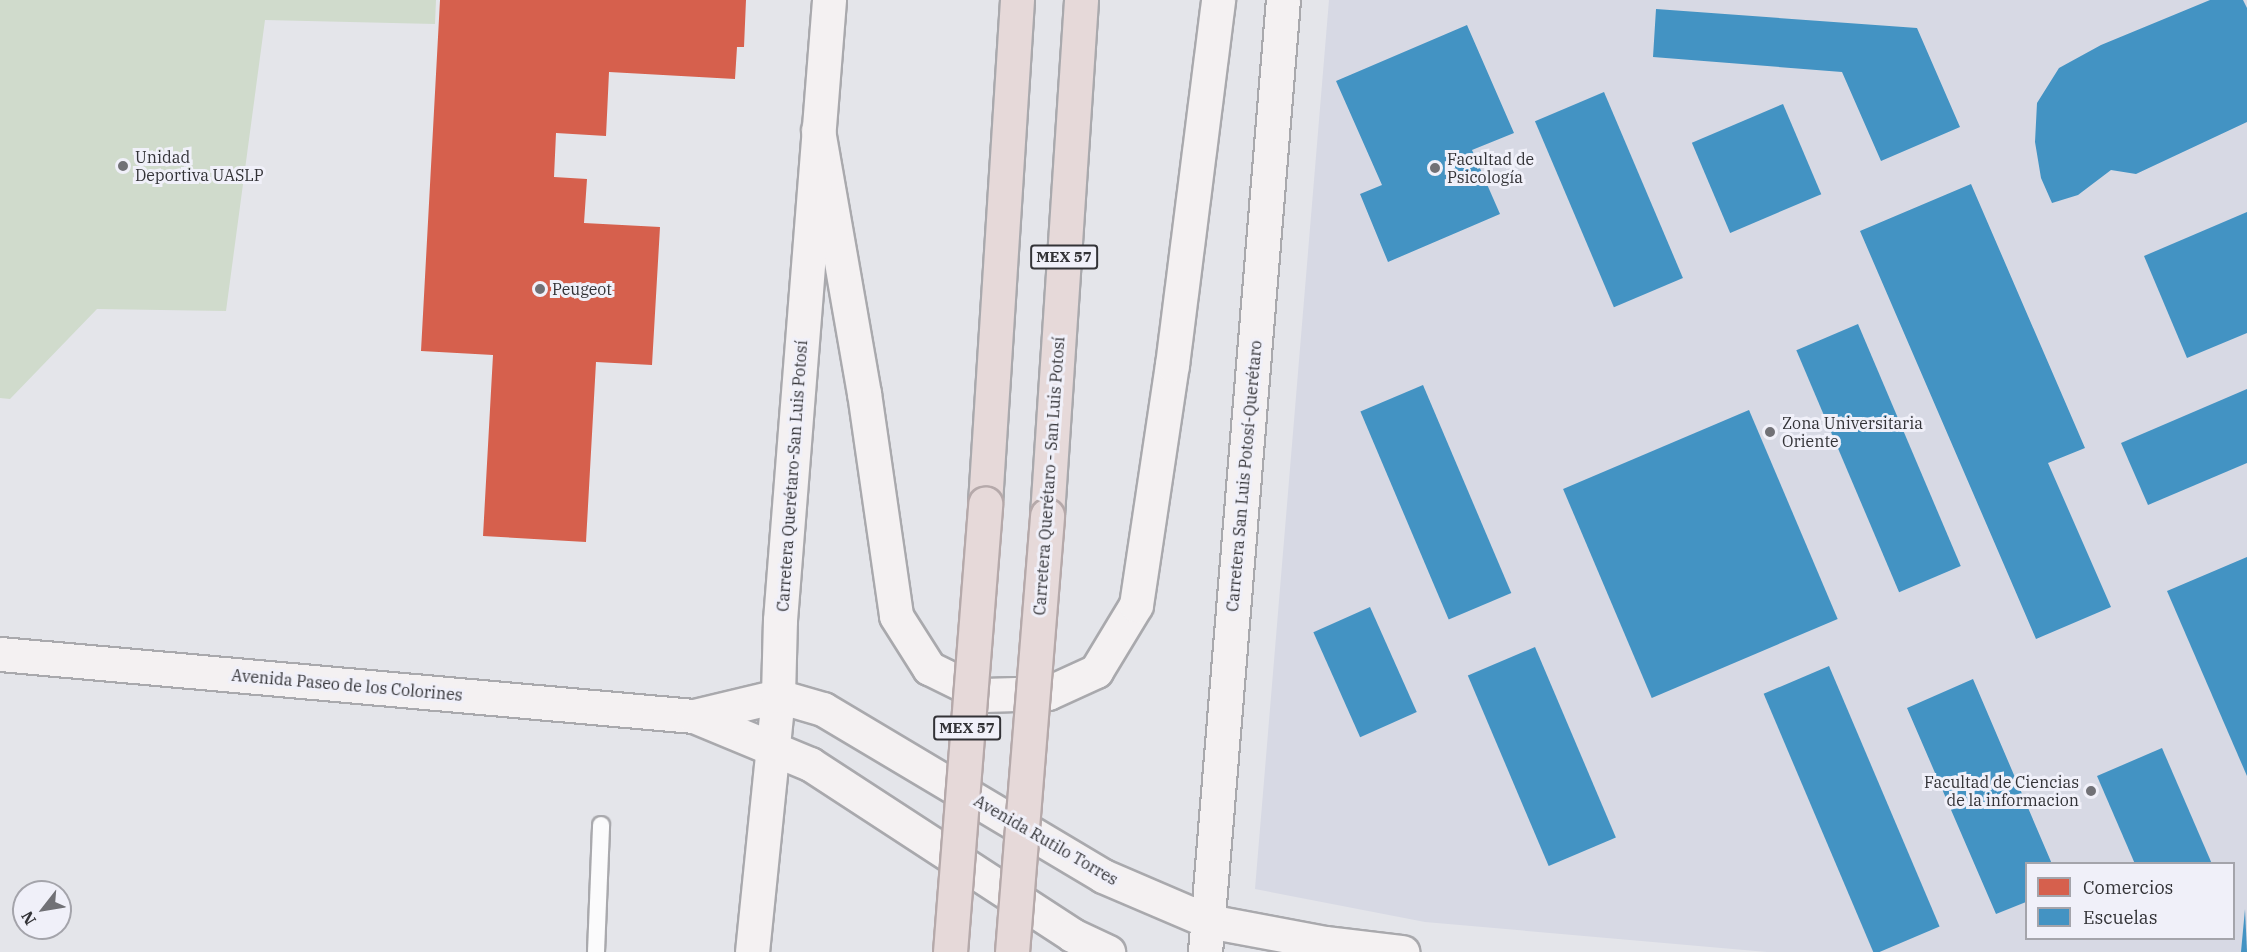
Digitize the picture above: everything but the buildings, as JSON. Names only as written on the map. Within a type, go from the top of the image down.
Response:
[{"type":"highway","name":"MEX 57","points":[[950,952],[985,503],[1017,0]]},
{"type":"highway","name":"Carretera Querétaro - San Luis Potosí","points":[[1012,952],[1047,514],[1081,0]]},
{"type":"main road","name":"Carretera Querétaro-San Luis Potosí","points":[[752,952],[771,746],[778,696],[780,620],[829,0]]},
{"type":"main road","points":[[818,130],[864,393],[896,616],[929,668],[984,695],[1048,693],[1096,671],[1136,605],[1172,365],[1218,0]]},
{"type":"main road","name":"Carretera San Luis Potosí-Querétaro","points":[[1206,936],[1283,0]]},
{"type":"main road","name":"Avenida Paseo de los Colorines","points":[[0,654],[693,716],[771,746]]},
{"type":"main road","name":"Avenida Rutilo Torres","points":[[778,696],[823,709],[1206,936],[1402,952]]},
{"type":"main road","name":"Avenida Paseo de los Colorines","points":[[693,716],[778,696]]},
{"type":"main road","points":[[771,746],[810,764],[1072,935],[1108,952]]},
{"type":"lane","points":[[596,952],[601,825]]},
{"type":"shaded area","name":"Zona Universitaria Oriente","points":[[1329,0],[2247,0],[2247,952],[1767,952],[1425,922],[1255,889]]},
{"type":"green space","name":"Unidad Deportiva UASLP","points":[[0,0],[436,0],[435,24],[265,20],[226,311],[97,309],[10,399],[0,398]]},
{"type":"place","name":"Unidad Deportiva UASLP","points":[[123,166]]},
{"type":"place","name":"Facultad de Psicología","points":[[1435,168]]},
{"type":"place","name":"Peugeot","points":[[540,289]]},
{"type":"place","name":"Zona Universitaria Oriente","points":[[1770,432]]},
{"type":"place","name":"Facultad de Ciencias de la informacion","points":[[2091,791]]}]
